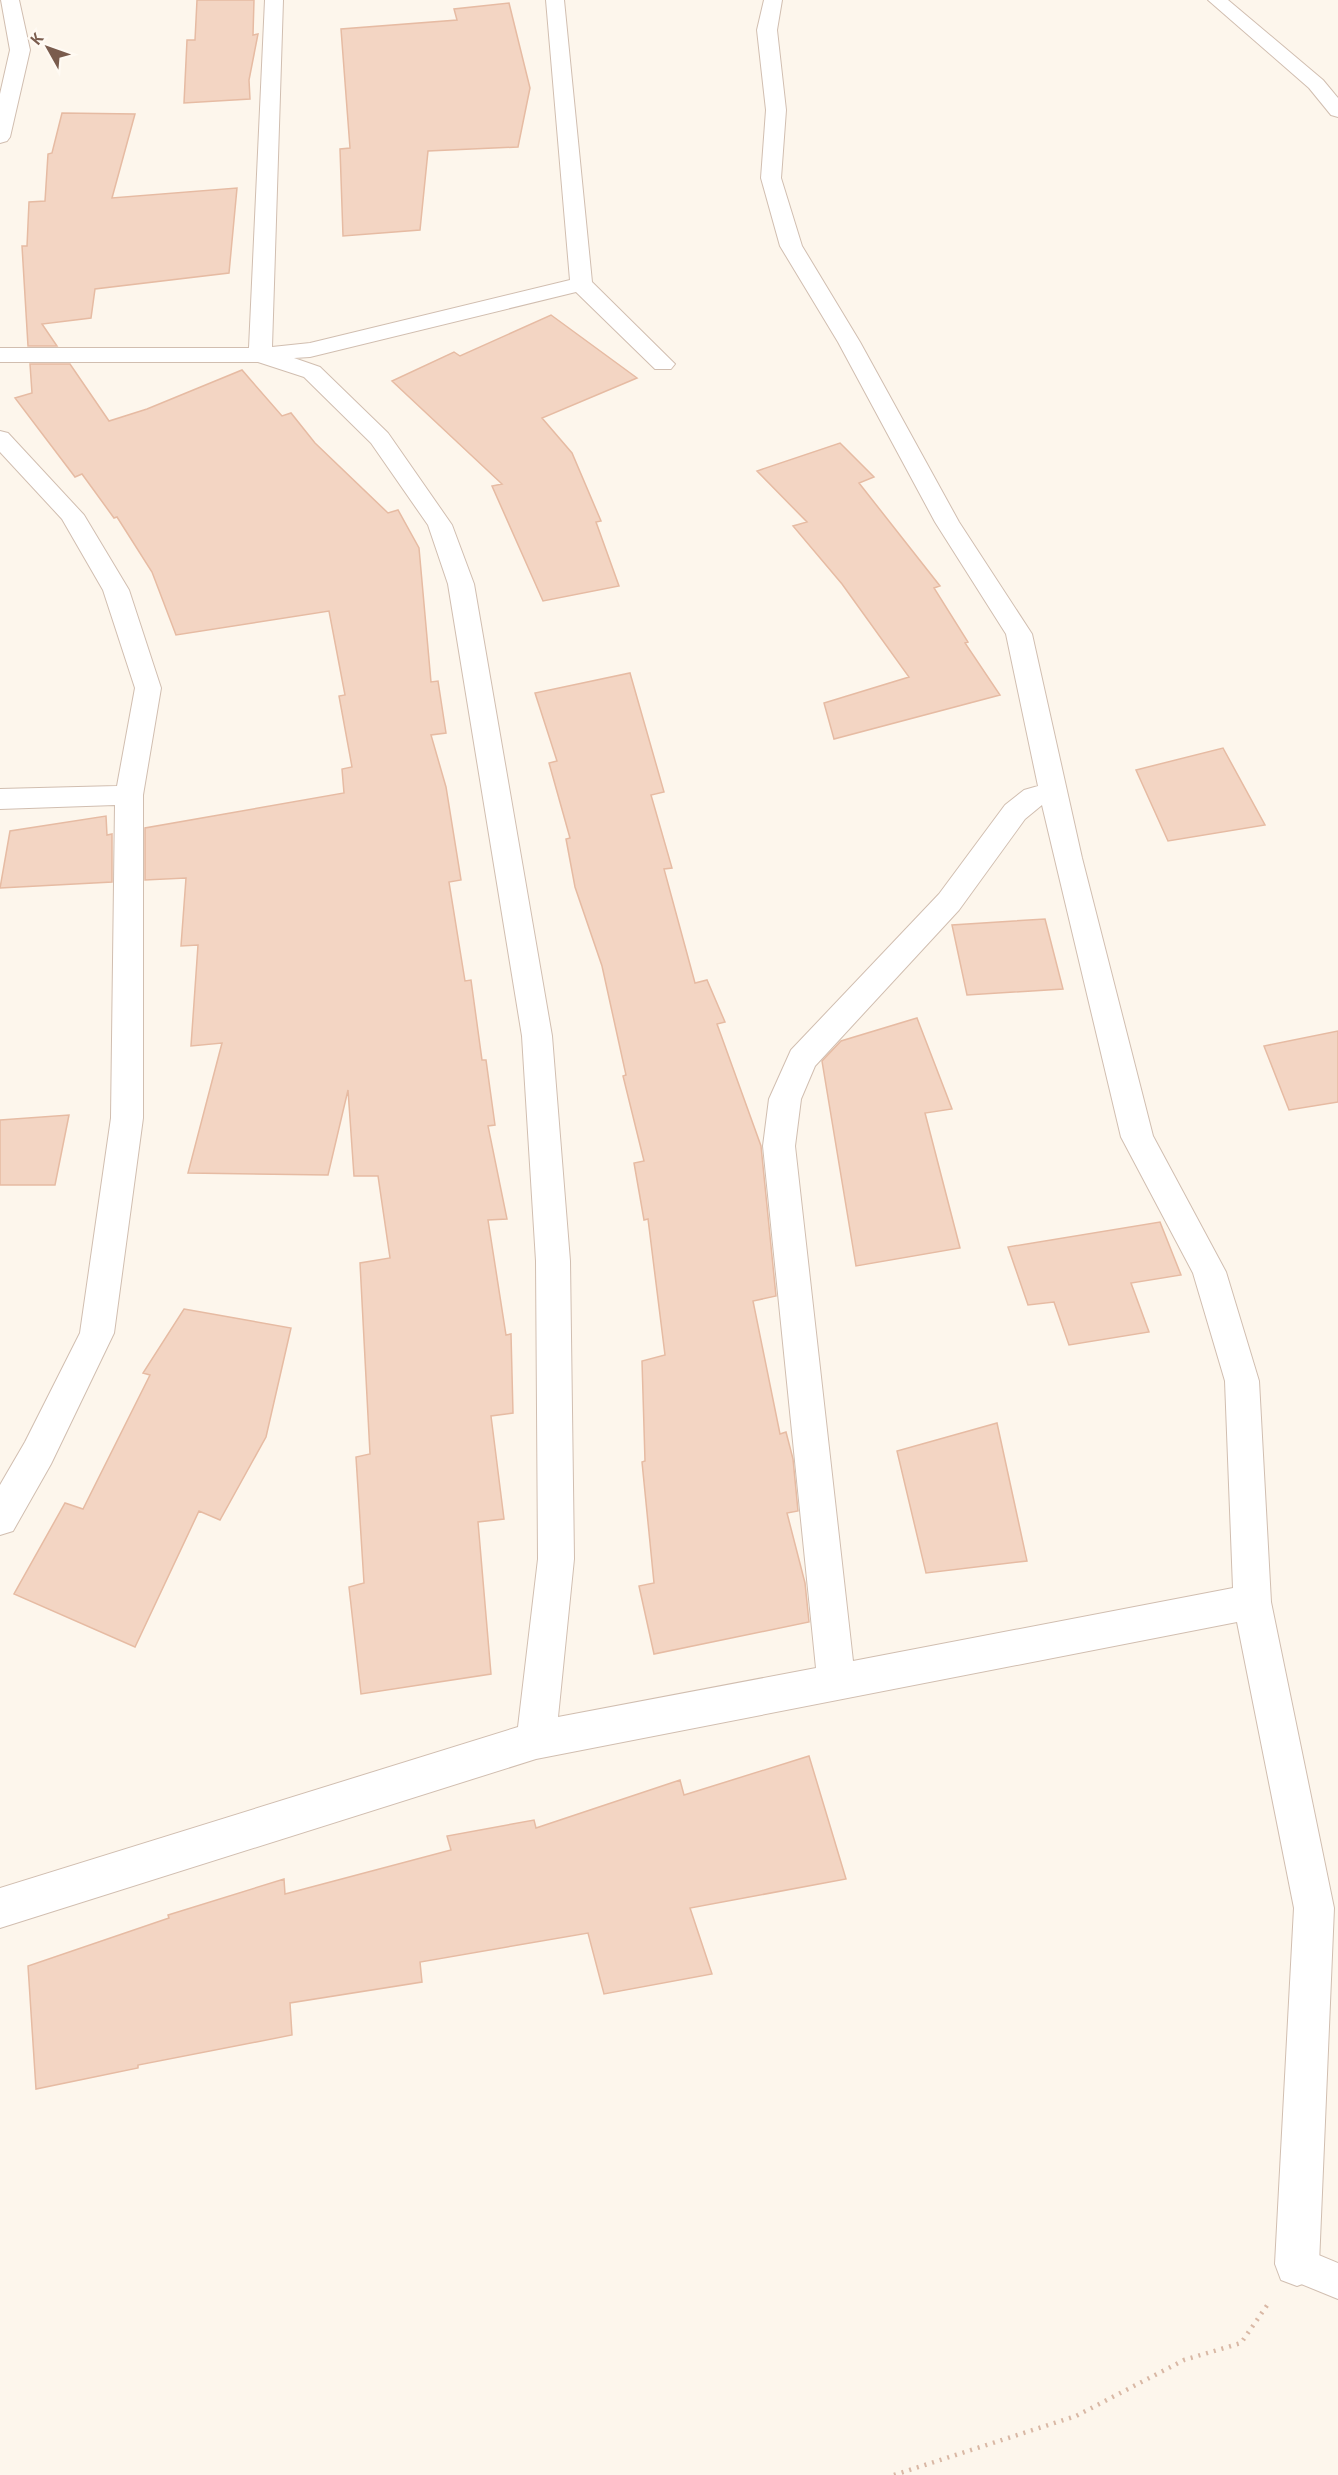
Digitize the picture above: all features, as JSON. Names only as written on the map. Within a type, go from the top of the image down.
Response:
[{"type":"street","points":[[0,136],[20,50],[10,0]]},
{"type":"street","points":[[260,355],[274,0]]},
{"type":"street","points":[[555,0],[581,284],[663,364]]},
{"type":"street","points":[[773,0],[767,30],[776,110],[771,178],[791,246],[849,342],[947,522],[1019,634],[1137,1137],[1209,1272],[1242,1381],[1252,1602],[1314,1908],[1297,2264]]},
{"type":"street","points":[[1217,0],[1316,84],[1338,111]]},
{"type":"street","points":[[0,50],[20,50]]},
{"type":"street","points":[[0,355],[260,355],[310,350],[581,284]]},
{"type":"street","points":[[260,355],[312,372],[380,438],[440,525],[461,584],[537,1036],[552,1249],[556,1559],[536,1740]]},
{"type":"street","points":[[0,438],[72,515],[116,590],[148,688],[129,795],[127,1118],[97,1333],[38,1453],[0,1519]]},
{"type":"street","points":[[836,1682],[779,1146],[785,1099],[802,1059],[949,902],[1015,812],[1034,797],[1054,791]]},
{"type":"street","points":[[0,800],[129,795]]},
{"type":"street","points":[[0,1908],[536,1740],[1252,1602]]},
{"type":"lane","points":[[1297,2264],[1338,2281]]},
{"type":"path","points":[[894,2475],[1076,2416],[1184,2360],[1241,2343],[1297,2264]]},
{"type":"building","points":[[197,0],[254,0],[253,35],[258,34],[249,80],[250,99],[184,103],[187,40],[195,40]]},
{"type":"building","points":[[509,3],[530,88],[518,147],[428,151],[420,230],[343,236],[340,149],[350,148],[341,29],[457,20],[454,9]]},
{"type":"building","points":[[62,113],[135,114],[112,198],[237,188],[229,273],[95,289],[91,318],[42,324],[57,346],[28,346],[22,246],[27,246],[29,202],[45,201],[48,154],[52,153]]},
{"type":"building","points":[[551,315],[637,378],[542,418],[572,453],[601,521],[596,522],[619,586],[543,601],[492,486],[502,484],[392,381],[454,352],[460,356]]},
{"type":"building","points":[[30,364],[70,364],[109,421],[147,409],[242,370],[282,416],[291,413],[315,443],[388,513],[398,510],[419,548],[431,682],[438,681],[446,733],[431,735],[446,787],[461,880],[449,882],[465,981],[471,980],[482,1060],[486,1060],[495,1125],[488,1126],[507,1219],[488,1220],[506,1335],[511,1334],[513,1413],[491,1416],[504,1519],[478,1522],[491,1674],[361,1694],[349,1587],[364,1583],[356,1457],[370,1454],[360,1263],[390,1258],[378,1176],[354,1176],[348,1090],[328,1175],[188,1173],[222,1043],[191,1046],[198,945],[181,946],[186,878],[145,880],[145,828],[344,793],[342,769],[352,767],[339,696],[345,695],[329,611],[176,635],[152,572],[117,517],[114,518],[82,474],[75,477],[15,398],[32,393]]},
{"type":"building","points":[[840,443],[874,477],[859,483],[940,586],[934,588],[968,642],[965,643],[1000,695],[834,739],[824,703],[909,677],[842,584],[793,526],[807,522],[757,471]]},
{"type":"building","points":[[630,673],[664,792],[651,795],[672,868],[664,869],[695,983],[707,980],[725,1022],[717,1024],[761,1146],[776,1296],[753,1301],[780,1434],[786,1432],[793,1459],[798,1511],[787,1513],[805,1583],[809,1622],[654,1654],[639,1586],[654,1583],[642,1462],[645,1461],[642,1361],[665,1355],[648,1219],[644,1220],[634,1163],[644,1161],[623,1076],[626,1075],[602,966],[575,887],[566,839],[570,838],[549,763],[557,761],[535,693]]},
{"type":"building","points":[[1223,748],[1265,825],[1168,841],[1136,770]]},
{"type":"building","points":[[106,816],[107,835],[112,834],[112,882],[0,888],[10,831]]},
{"type":"building","points":[[1045,919],[1063,989],[967,995],[952,925]]},
{"type":"building","points":[[917,1018],[952,1109],[925,1113],[960,1248],[856,1266],[822,1061],[841,1041]]},
{"type":"building","points":[[1338,1031],[1338,1102],[1289,1110],[1264,1046]]},
{"type":"building","points":[[69,1115],[55,1185],[0,1185],[0,1120]]},
{"type":"building","points":[[1160,1222],[1181,1275],[1131,1283],[1149,1332],[1069,1345],[1054,1302],[1028,1305],[1008,1247]]},
{"type":"building","points":[[184,1309],[291,1328],[266,1437],[220,1520],[199,1511],[135,1647],[14,1594],[65,1503],[83,1509],[150,1375],[143,1373]]},
{"type":"building","points":[[997,1423],[1027,1561],[926,1573],[897,1451]]},
{"type":"building","points":[[809,1756],[846,1879],[690,1908],[712,1974],[604,1994],[588,1933],[420,1962],[422,1982],[290,2003],[292,2035],[138,2065],[138,2068],[36,2089],[28,1966],[169,1918],[168,1915],[284,1879],[285,1894],[451,1850],[447,1836],[534,1820],[536,1828],[680,1780],[684,1795]]}]
